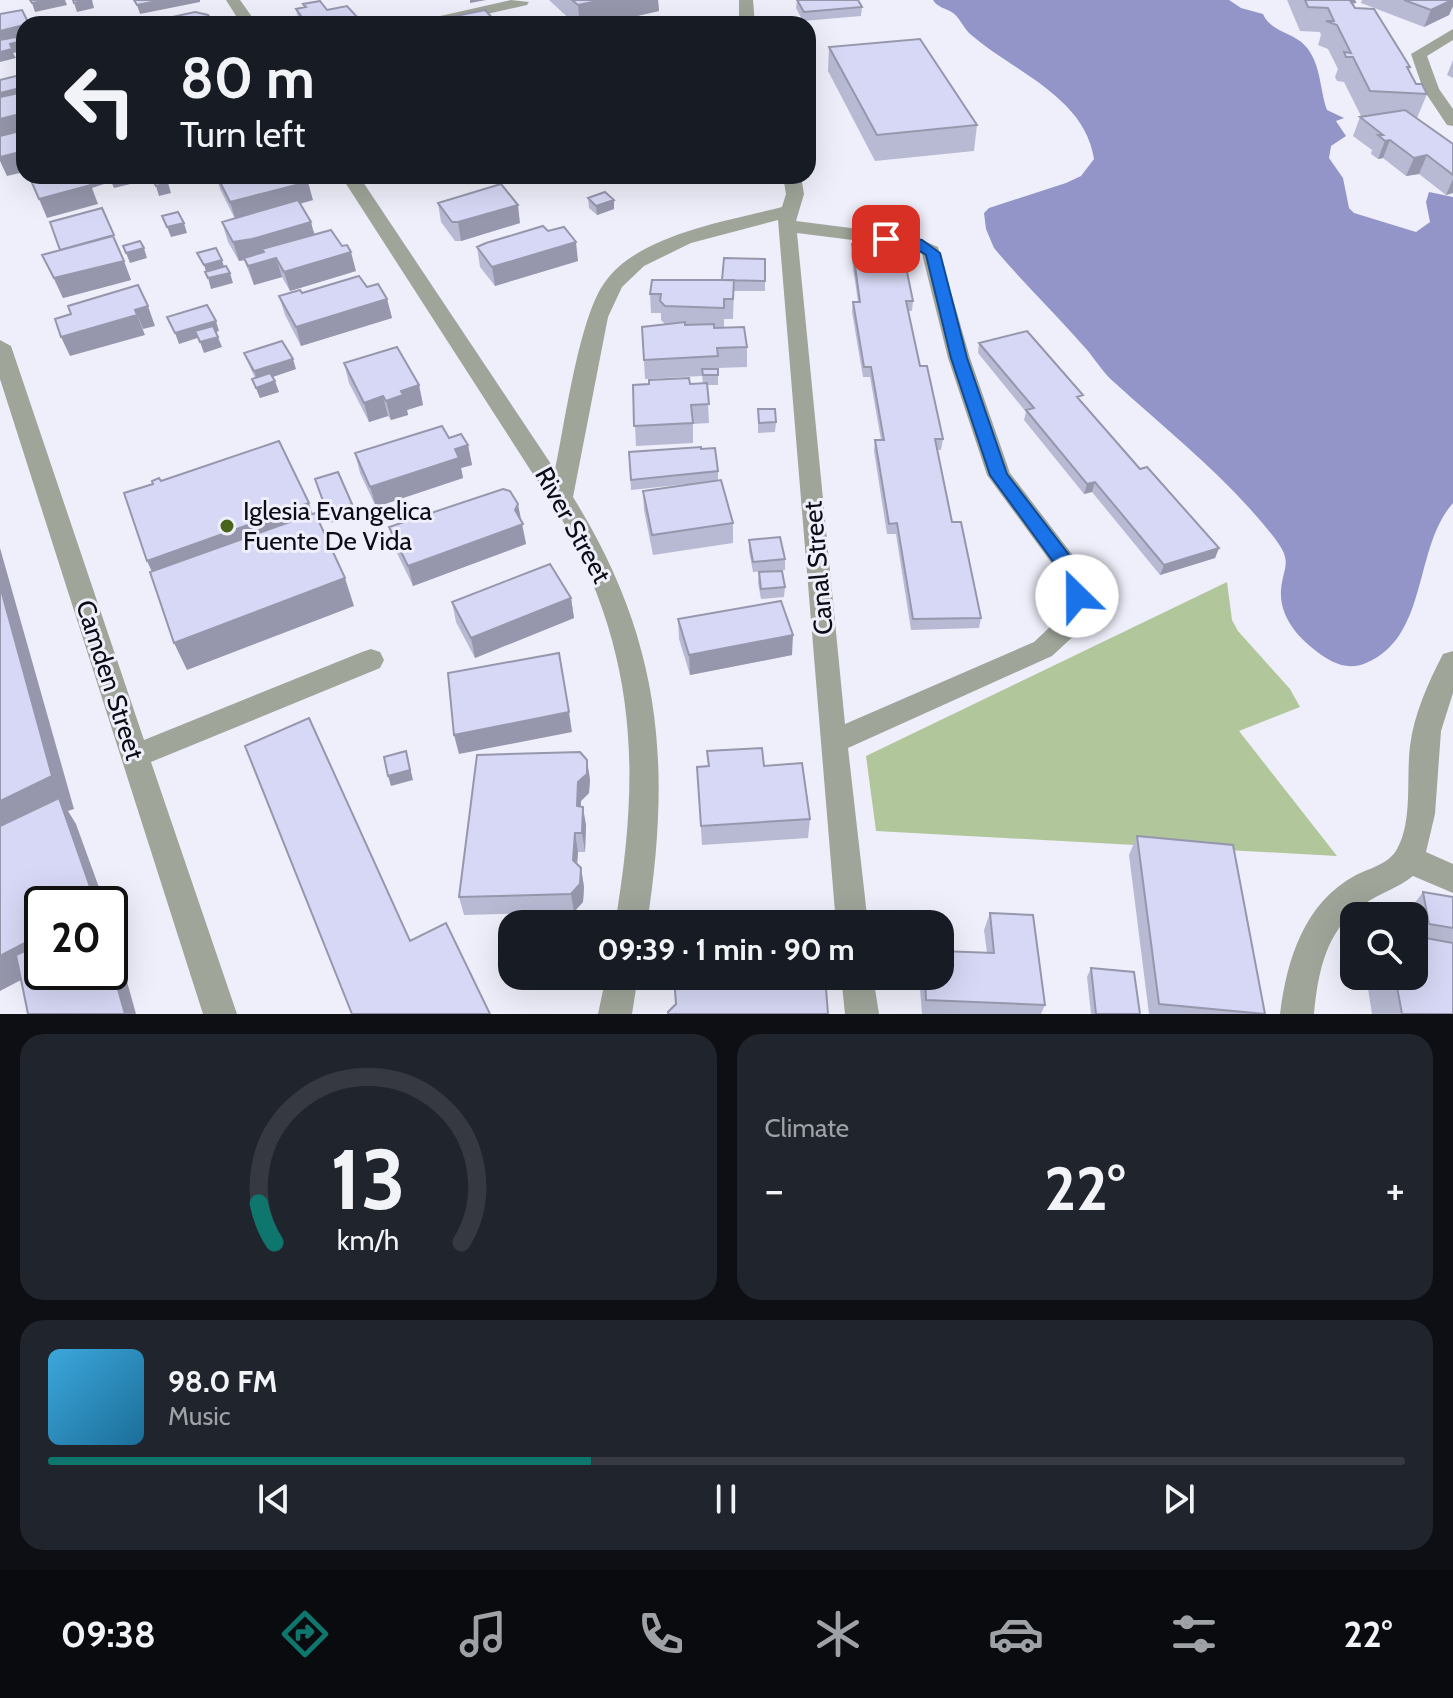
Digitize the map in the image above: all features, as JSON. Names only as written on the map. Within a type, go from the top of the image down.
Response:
[{"type":"street","points":[[459,16],[522,2]]},
{"type":"street","points":[[1453,34],[1419,54],[1431,89],[1453,121]]},
{"type":"street","name":"River Street","points":[[355,184],[561,497],[600,568],[620,618],[634,672],[644,775],[639,870],[633,910]]},
{"type":"street","name":"Canal Street","points":[[793,184],[795,194],[788,218],[851,910]]},
{"type":"street","points":[[561,497],[598,317],[613,284],[637,262],[684,239],[788,218],[913,242],[931,251],[959,358],[999,475],[1069,569],[1077,589],[1076,607],[1068,626],[1043,649],[833,742]]},
{"type":"street","name":"Camden Street","points":[[0,346],[220,1014]]},
{"type":"street","points":[[135,756],[371,660]]},
{"type":"street","points":[[1297,1014],[1304,963],[1320,926],[1363,887],[1386,877],[1408,859],[1416,831],[1427,731],[1438,694],[1453,662]]},
{"type":"street","points":[[1408,859],[1453,879]]},
{"type":"street","points":[[615,1014],[619,990]]},
{"type":"street","points":[[859,990],[862,1014]]},
{"type":"green space","points":[[1227,582],[1232,620],[1238,631],[1290,689],[1300,707],[1239,731],[1337,856],[876,831],[866,756]]},
{"type":"water","points":[[933,0],[1229,0],[1241,8],[1263,14],[1272,25],[1308,49],[1318,71],[1327,110],[1344,118],[1336,121],[1346,136],[1331,146],[1329,158],[1343,178],[1349,208],[1354,213],[1416,232],[1430,222],[1426,202],[1429,192],[1453,197],[1453,503],[1431,543],[1411,613],[1401,633],[1386,651],[1366,663],[1346,666],[1326,658],[1301,638],[1288,621],[1281,601],[1286,560],[1276,540],[1220,478],[1107,376],[1077,338],[994,248],[986,229],[984,213],[989,208],[1081,176],[1094,159],[1088,137],[1061,101],[969,33],[955,15]]},
{"type":"building","points":[[134,0],[162,0],[137,5]]},
{"type":"building","points":[[572,0],[602,0],[578,5]]},
{"type":"building","points":[[797,0],[858,0],[862,7],[804,12]]},
{"type":"building","points":[[1305,0],[1354,0],[1351,2],[1355,8],[1374,9],[1410,67],[1407,67],[1416,84],[1422,84],[1427,94],[1370,91],[1353,57],[1346,57],[1344,52],[1351,53],[1337,25],[1326,21],[1334,21],[1328,8],[1308,7]]},
{"type":"building","points":[[1404,0],[1452,0],[1431,10]]},
{"type":"building","points":[[320,1],[327,10],[347,6],[356,16],[301,16],[296,9],[306,7],[303,4]]},
{"type":"building","points":[[22,10],[25,16],[16,16],[16,27],[0,31],[0,14]]},
{"type":"building","points":[[485,10],[491,16],[456,16]]},
{"type":"building","points":[[195,12],[209,16],[177,16]]},
{"type":"building","points":[[16,37],[16,42],[10,44],[12,49],[0,52],[0,40]]},
{"type":"building","points":[[920,39],[977,125],[877,135],[829,47]]},
{"type":"building","points":[[16,76],[16,89],[0,93],[0,80]]},
{"type":"building","points":[[16,94],[16,115],[0,119],[0,97]]},
{"type":"building","points":[[1405,110],[1453,144],[1453,175],[1427,155],[1414,158],[1390,140],[1385,141],[1378,135],[1383,135],[1360,117]]},
{"type":"building","points":[[16,132],[16,153],[0,157],[0,136]]},
{"type":"building","points":[[32,184],[91,185],[39,199]]},
{"type":"building","points":[[221,184],[300,184],[230,202]]},
{"type":"building","points":[[501,184],[518,205],[452,222],[438,203]]},
{"type":"building","points":[[605,192],[614,200],[596,206],[588,198]]},
{"type":"building","points":[[298,200],[311,222],[233,242],[222,222]]},
{"type":"building","points":[[102,208],[114,235],[60,250],[50,222]]},
{"type":"building","points":[[178,212],[184,223],[167,227],[162,216]]},
{"type":"building","points":[[543,226],[548,231],[564,227],[576,242],[492,267],[477,247],[486,243]]},
{"type":"building","points":[[331,230],[342,246],[347,245],[351,252],[284,272],[276,258],[248,266],[244,258],[264,252],[262,249]]},
{"type":"building","points":[[113,236],[124,261],[54,278],[42,255]]},
{"type":"building","points":[[140,241],[144,248],[126,253],[123,246]]},
{"type":"building","points":[[901,243],[913,301],[906,301],[920,366],[927,366],[943,439],[935,439],[952,522],[961,522],[981,618],[913,619],[897,523],[889,524],[875,440],[884,440],[871,367],[864,367],[853,302],[860,302],[852,244]]},
{"type":"building","points":[[216,248],[222,260],[204,265],[197,253]]},
{"type":"building","points":[[724,258],[765,259],[765,281],[722,280]]},
{"type":"building","points":[[226,266],[230,273],[208,278],[205,272]]},
{"type":"building","points":[[359,276],[367,287],[378,284],[387,299],[296,327],[279,296],[300,290],[302,293]]},
{"type":"building","points":[[652,280],[734,280],[733,299],[724,299],[724,308],[665,306],[660,301],[661,294],[650,294]]},
{"type":"building","points":[[138,285],[148,306],[135,310],[137,315],[61,337],[55,319],[71,314],[68,306]]},
{"type":"building","points":[[207,305],[216,321],[175,333],[167,317]]},
{"type":"building","points":[[685,322],[685,325],[714,324],[714,328],[744,327],[747,347],[717,348],[718,356],[644,360],[642,327]]},
{"type":"building","points":[[213,326],[218,337],[200,342],[195,331]]},
{"type":"building","points":[[1027,331],[1083,395],[1077,397],[1140,469],[1147,467],[1219,548],[1164,565],[1095,482],[1087,484],[1026,410],[1034,408],[979,343]]},
{"type":"building","points":[[282,341],[293,359],[254,371],[244,353]]},
{"type":"building","points":[[397,347],[419,385],[401,391],[403,395],[386,401],[383,396],[364,403],[344,363]]},
{"type":"building","points":[[702,369],[718,369],[718,375],[703,375]]},
{"type":"building","points":[[270,373],[275,381],[256,388],[252,379]]},
{"type":"building","points":[[689,378],[690,384],[707,383],[709,404],[691,405],[693,423],[634,426],[633,385],[649,384],[649,380]]},
{"type":"building","points":[[758,409],[775,409],[776,422],[759,423]]},
{"type":"building","points":[[442,426],[449,438],[461,434],[468,445],[455,449],[459,458],[370,487],[355,453]]},
{"type":"building","points":[[279,441],[309,503],[147,561],[124,493],[153,484],[152,481],[159,478],[161,481]]},
{"type":"building","points":[[715,448],[718,471],[631,480],[629,452]]},
{"type":"building","points":[[338,472],[352,504],[327,512],[315,479]]},
{"type":"building","points":[[721,480],[733,523],[652,535],[643,491]]},
{"type":"building","points":[[503,489],[510,491],[518,504],[515,510],[523,524],[408,566],[389,527]]},
{"type":"building","points":[[315,513],[345,578],[174,643],[150,572]]},
{"type":"building","points":[[780,537],[785,559],[753,562],[749,540]]},
{"type":"building","points":[[550,564],[571,598],[471,638],[452,602]]},
{"type":"building","points":[[782,571],[785,587],[761,589],[759,572]]},
{"type":"building","points":[[0,586],[52,776],[0,801]]},
{"type":"building","points":[[781,601],[793,635],[689,655],[678,619]]},
{"type":"building","points":[[559,653],[569,712],[454,735],[448,673]]},
{"type":"building","points":[[309,718],[410,941],[446,923],[490,1014],[352,1014],[245,746]]},
{"type":"building","points":[[762,748],[764,766],[802,763],[810,819],[701,826],[697,767],[709,766],[707,751]]},
{"type":"building","points":[[406,751],[410,770],[388,776],[384,757]]},
{"type":"building","points":[[580,752],[587,760],[587,774],[578,782],[577,806],[583,807],[582,833],[575,833],[573,860],[581,868],[580,884],[571,894],[459,897],[477,755]]},
{"type":"building","points":[[59,798],[90,886],[24,886],[24,943],[0,956],[0,826]]},
{"type":"building","points":[[1137,836],[1233,845],[1265,1014],[1159,1004]]},
{"type":"building","points":[[1423,892],[1453,897],[1453,928],[1429,924],[1428,902],[1425,902]]},
{"type":"building","points":[[990,913],[1033,915],[1045,1005],[926,1000],[926,990],[954,990],[954,952],[994,953]]},
{"type":"building","points":[[1428,939],[1453,943],[1453,1014],[1402,1014],[1398,990],[1428,990]]},
{"type":"building","points":[[24,951],[24,990],[118,990],[125,1014],[28,1014],[16,955]]},
{"type":"building","points":[[1091,968],[1134,972],[1140,1014],[1096,1014]]},
{"type":"building","points":[[675,990],[826,990],[828,1014],[668,1014],[676,1004]]},
{"type":"place","name":"Iglesia Evangelica Fuente De Vida","points":[[227,526]]},
{"type":"route","points":[[886,239],[917,243],[933,253],[959,358],[999,475],[1013,498],[1069,569],[1077,596]]}]
